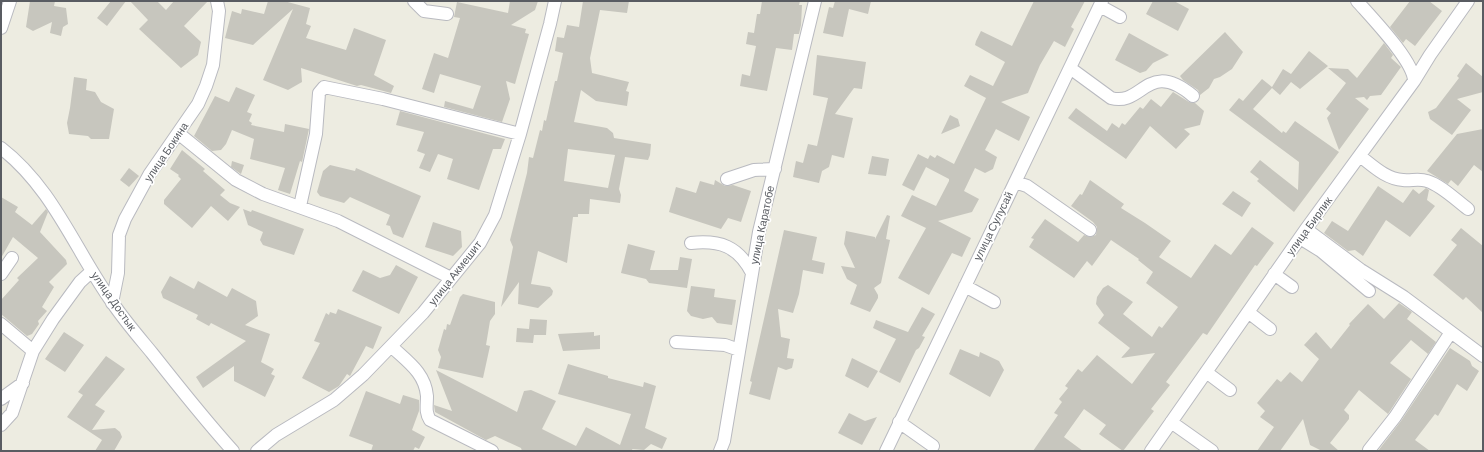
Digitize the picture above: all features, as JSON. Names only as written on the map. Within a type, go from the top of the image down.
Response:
[{"type":"street","points":[[1,28],[10,1]]},
{"type":"street","name":"улица Бокина","points":[[112,303],[118,274],[119,235],[125,219],[150,175],[198,104],[211,72],[219,11],[217,1]]},
{"type":"street","points":[[414,1],[418,7],[424,11],[447,14]]},
{"type":"street","name":"улица Акмешит","points":[[257,451],[276,435],[334,400],[392,347],[423,313],[480,243],[495,215],[520,134],[550,24],[554,1]]},
{"type":"street","name":"улица Каратобе","points":[[720,451],[724,441],[759,232],[815,1]]},
{"type":"street","points":[[1357,1],[1403,56],[1410,67],[1414,81]]},
{"type":"street","name":"улица Бирлик","points":[[1151,451],[1274,274],[1414,81],[1430,54],[1468,1]]},
{"type":"street","points":[[1101,4],[1120,17]]},
{"type":"street","name":"улица Сулусай","points":[[886,451],[964,286],[1101,4]]},
{"type":"street","points":[[1070,68],[1111,98],[1118,100],[1126,98],[1148,85],[1164,81],[1179,85],[1193,96]]},
{"type":"street","points":[[300,206],[316,134],[319,94],[324,87],[383,98],[520,134]]},
{"type":"street","points":[[178,133],[236,180],[263,194],[300,206],[357,230],[451,278]]},
{"type":"street","name":"улица Достык","points":[[1,148],[13,157],[35,180],[50,200],[112,303],[192,404],[233,451]]},
{"type":"street","points":[[1360,156],[1387,176],[1403,180],[1426,180],[1435,184],[1468,208]]},
{"type":"street","points":[[727,179],[754,170],[774,169]]},
{"type":"street","points":[[1015,182],[1027,186],[1090,230]]},
{"type":"street","points":[[1303,234],[1369,291]]},
{"type":"street","points":[[1303,234],[1404,297],[1483,356]]},
{"type":"street","points":[[691,243],[706,241],[731,247],[740,254],[752,273]]},
{"type":"street","points":[[1,274],[12,258]]},
{"type":"street","points":[[1,425],[12,413],[33,351],[62,306],[80,282],[92,271]]},
{"type":"street","points":[[1274,274],[1292,287]]},
{"type":"street","points":[[964,286],[994,302]]},
{"type":"street","points":[[1248,312],[1270,329]]},
{"type":"street","points":[[1,324],[33,351]]},
{"type":"street","points":[[1369,450],[1396,417],[1451,332]]},
{"type":"street","points":[[676,342],[724,346],[739,350]]},
{"type":"street","points":[[392,347],[417,369],[422,377],[427,397],[426,414],[430,420],[492,451]]},
{"type":"street","points":[[1206,372],[1230,390]]},
{"type":"street","points":[[1,399],[23,383]]},
{"type":"street","points":[[899,422],[933,446]]},
{"type":"street","points":[[1171,422],[1212,451]]},
{"type":"building","points":[[30,1],[55,1],[54,6],[66,8],[68,24],[63,27],[61,36],[50,33],[52,22],[33,31],[26,27]]},
{"type":"building","points":[[111,1],[126,1],[107,26],[97,18]]},
{"type":"building","points":[[130,1],[157,1],[166,10],[174,1],[208,1],[184,26],[201,42],[198,55],[181,68],[139,29],[148,20]]},
{"type":"building","points":[[268,1],[284,1],[310,8],[306,24],[311,26],[306,38],[346,50],[354,28],[386,40],[374,75],[394,86],[391,93],[361,85],[357,86],[301,68],[302,82],[288,90],[263,80],[293,9],[253,45],[225,38],[232,11],[241,14],[242,9],[264,14]]},
{"type":"building","points":[[510,1],[538,1],[535,10],[511,25],[526,29],[525,33],[529,34],[515,84],[506,81],[510,99],[502,122],[444,107],[445,101],[473,109],[481,86],[440,74],[434,93],[422,89],[434,53],[448,58],[460,18],[454,17],[457,2],[508,13]]},
{"type":"building","points":[[583,1],[629,1],[627,13],[600,10],[590,58],[592,73],[629,82],[626,91],[629,92],[627,106],[596,101],[581,90],[574,122],[607,128],[613,133],[614,138],[651,144],[650,155],[648,160],[625,157],[619,189],[621,195],[620,203],[590,199],[589,214],[578,214],[578,217],[573,217],[567,263],[538,251],[531,284],[550,287],[553,291],[552,295],[538,308],[518,304],[519,282],[501,307],[513,247],[510,240],[527,173],[529,157],[533,158],[540,130],[542,131],[544,120],[546,121],[563,53],[555,51],[557,37],[564,38],[567,25],[579,27]],"holes":[[[568,149],[615,155],[608,188],[564,181]]]},
{"type":"building","points":[[762,1],[800,1],[799,5],[802,5],[799,34],[794,34],[792,50],[776,48],[767,91],[740,86],[742,74],[750,76],[756,46],[746,44],[748,32],[754,33],[757,14],[760,14]]},
{"type":"building","points":[[835,1],[871,1],[868,14],[849,9],[843,37],[823,33],[829,7],[833,8]]},
{"type":"building","points":[[1034,1],[1085,1],[1071,27],[1074,29],[1065,47],[1054,41],[1040,65],[1028,93],[1001,102],[1030,117],[1019,141],[996,129],[985,150],[997,157],[993,169],[985,173],[975,168],[964,191],[979,199],[972,212],[938,221],[971,238],[962,257],[952,253],[929,295],[898,278],[926,228],[901,216],[912,195],[936,206],[949,179],[926,167],[914,191],[902,185],[918,154],[928,159],[930,155],[935,158],[937,155],[954,164],[986,98],[964,86],[970,75],[993,86],[1005,62],[975,45],[976,41],[981,31],[1012,46]]},
{"type":"building","points":[[1153,1],[1174,1],[1189,9],[1178,31],[1146,14]]},
{"type":"building","points":[[1410,1],[1429,1],[1442,11],[1415,46],[1406,39],[1403,43],[1390,27]]},
{"type":"building","points":[[1225,32],[1243,52],[1232,69],[1214,79],[1209,88],[1200,95],[1198,90],[1183,80],[1180,76]]},
{"type":"building","points":[[1129,33],[1169,55],[1153,63],[1146,71],[1140,73],[1115,60]]},
{"type":"building","points":[[1384,43],[1393,55],[1391,58],[1401,67],[1381,95],[1370,96],[1367,100],[1364,97],[1355,98],[1369,109],[1339,150],[1327,118],[1331,113],[1326,109],[1346,83],[1328,68],[1348,69],[1357,78]]},
{"type":"building","points":[[1309,51],[1328,66],[1300,89],[1291,82],[1280,95],[1272,88],[1253,109],[1282,133],[1283,131],[1286,133],[1295,121],[1339,152],[1294,212],[1257,181],[1259,179],[1250,172],[1260,160],[1298,190],[1299,162],[1229,110],[1239,98],[1243,101],[1262,79],[1272,87],[1283,69],[1291,74]]},
{"type":"building","points":[[817,55],[866,62],[862,89],[854,88],[835,114],[853,118],[844,158],[832,155],[829,167],[822,171],[819,183],[793,177],[796,161],[803,163],[808,144],[817,146],[828,98],[813,95]]},
{"type":"building","points":[[1466,63],[1483,77],[1483,92],[1457,99],[1471,110],[1452,135],[1430,119],[1428,112],[1436,108],[1459,78],[1457,76]]},
{"type":"building","points":[[74,77],[87,79],[86,90],[95,92],[101,102],[114,109],[109,139],[91,139],[88,136],[69,134],[67,123]]},
{"type":"building","points":[[236,87],[255,95],[247,112],[252,114],[249,121],[252,123],[251,125],[284,132],[285,124],[309,129],[302,162],[300,161],[290,194],[278,190],[285,168],[250,159],[254,139],[232,130],[226,144],[221,150],[212,151],[194,136],[215,96],[229,102]]},
{"type":"building","points":[[1173,92],[1189,102],[1195,103],[1204,111],[1200,125],[1184,129],[1190,134],[1176,149],[1150,126],[1126,159],[1068,118],[1076,108],[1107,131],[1112,123],[1119,128],[1122,123],[1125,125],[1140,107],[1143,109],[1151,99],[1161,107]]},
{"type":"building","points":[[400,111],[505,139],[501,149],[493,149],[479,190],[447,179],[453,159],[438,154],[430,172],[419,168],[425,154],[417,151],[424,132],[396,125]]},
{"type":"building","points":[[950,115],[958,119],[960,126],[941,134]]},
{"type":"building","points":[[1483,129],[1483,172],[1474,165],[1458,186],[1451,180],[1448,184],[1427,171],[1457,134]]},
{"type":"building","points":[[182,150],[205,169],[203,171],[225,190],[220,195],[230,203],[240,207],[228,221],[211,206],[192,228],[164,204],[164,200],[181,179],[178,176],[179,175],[170,169]]},
{"type":"building","points":[[872,156],[889,159],[886,176],[868,174]]},
{"type":"building","points":[[232,161],[244,165],[241,174],[231,167]]},
{"type":"building","points":[[330,165],[355,171],[356,168],[421,196],[403,238],[393,234],[390,226],[386,225],[390,215],[350,197],[344,203],[320,196],[317,192],[323,171]]},
{"type":"building","points":[[129,168],[139,176],[129,187],[120,180]]},
{"type":"building","points":[[715,180],[725,186],[733,185],[751,191],[741,222],[728,218],[721,229],[669,212],[676,187],[696,193],[700,181],[714,185]]},
{"type":"building","points":[[1090,180],[1124,204],[1121,208],[1171,241],[1159,257],[1191,278],[1215,244],[1231,255],[1252,227],[1274,243],[1257,266],[1255,265],[1207,335],[1203,333],[1166,382],[1170,385],[1151,409],[1154,411],[1123,451],[1099,434],[1106,425],[1084,409],[1064,437],[1083,451],[1033,451],[1058,415],[1054,413],[1062,402],[1059,399],[1068,388],[1065,386],[1078,369],[1082,372],[1097,355],[1132,384],[1155,353],[1121,358],[1130,348],[1098,323],[1104,315],[1096,304],[1097,297],[1103,288],[1108,285],[1133,302],[1123,314],[1152,337],[1159,326],[1162,328],[1178,307],[1146,283],[1153,272],[1138,260],[1139,259],[1111,240],[1092,266],[1087,261],[1074,278],[1029,247],[1034,239],[1031,238],[1045,219],[1078,242],[1084,235],[1090,237],[1096,235],[1097,227],[1093,222],[1071,206],[1080,194],[1082,195]]},
{"type":"building","points":[[1378,186],[1403,203],[1413,189],[1419,194],[1426,188],[1429,190],[1427,200],[1435,206],[1410,237],[1386,220],[1363,256],[1355,250],[1348,251],[1324,233],[1332,221],[1348,231]]},
{"type":"building","points":[[1233,191],[1251,203],[1242,217],[1222,204]]},
{"type":"building","points":[[1,197],[18,207],[15,212],[32,225],[46,209],[48,212],[40,232],[66,260],[67,264],[49,282],[54,287],[42,307],[47,311],[38,321],[39,324],[32,334],[27,336],[1,314],[1,300],[19,280],[17,278],[38,258],[13,237],[1,258]]},
{"type":"building","points":[[243,209],[251,212],[252,210],[304,229],[294,255],[263,245],[260,240],[263,232],[248,225]]},
{"type":"building","points":[[887,215],[890,216],[886,239],[890,240],[881,283],[874,288],[878,298],[870,312],[850,304],[857,285],[847,279],[841,266],[855,268],[844,244],[846,231],[875,237],[875,239]]},
{"type":"building","points":[[433,222],[461,231],[462,247],[453,256],[425,247]]},
{"type":"building","points":[[1461,228],[1483,246],[1483,313],[1466,297],[1463,300],[1433,275],[1457,245],[1451,240]]},
{"type":"building","points":[[784,230],[817,237],[812,260],[825,263],[823,274],[803,270],[799,294],[793,313],[778,309],[781,337],[790,339],[787,358],[794,359],[792,368],[786,370],[778,367],[770,400],[749,394],[752,382],[750,381]]},
{"type":"building","points":[[628,244],[655,251],[650,270],[678,270],[680,257],[692,259],[687,288],[649,283],[646,279],[621,273]]},
{"type":"building","points":[[396,265],[418,277],[399,314],[352,291],[363,270],[380,278],[390,275]]},
{"type":"building","points":[[170,276],[194,289],[198,281],[227,297],[232,288],[256,301],[258,316],[245,325],[270,334],[261,362],[274,369],[271,374],[275,376],[265,397],[234,381],[234,366],[203,388],[196,377],[246,341],[211,323],[209,326],[196,319],[198,315],[163,298],[161,292]]},
{"type":"building","points":[[691,286],[715,289],[714,297],[736,300],[732,325],[717,323],[712,317],[703,319],[691,316],[687,311]]},
{"type":"building","points":[[463,294],[495,302],[495,314],[490,321],[486,345],[490,346],[483,378],[438,368],[441,357],[438,350],[444,329],[446,330],[447,324],[450,325],[460,297]]},
{"type":"building","points":[[1399,303],[1412,312],[1407,319],[1436,342],[1428,354],[1411,340],[1390,363],[1411,379],[1388,414],[1359,390],[1344,410],[1349,415],[1349,419],[1330,443],[1339,451],[1322,451],[1310,445],[1303,419],[1280,451],[1257,451],[1274,427],[1260,417],[1265,411],[1257,403],[1277,379],[1281,382],[1290,372],[1302,382],[1319,359],[1304,345],[1316,332],[1331,349],[1350,325],[1349,324],[1368,304],[1384,319]]},
{"type":"building","points":[[922,307],[935,314],[922,336],[925,337],[919,348],[916,350],[900,383],[879,372],[896,339],[873,328],[876,320],[908,332]]},
{"type":"building","points":[[338,309],[382,327],[373,349],[366,346],[350,376],[347,374],[339,386],[329,392],[302,378],[320,343],[314,341],[326,313],[329,315],[330,312],[336,314]]},
{"type":"building","points":[[530,319],[547,320],[546,335],[534,335],[533,343],[516,342],[517,328],[529,329]]},
{"type":"building","points":[[64,332],[84,345],[65,372],[45,359]]},
{"type":"building","points":[[594,332],[594,336],[600,335],[600,349],[563,351],[558,334]]},
{"type":"building","points":[[1450,348],[1470,361],[1472,366],[1479,371],[1467,391],[1457,384],[1438,416],[1435,414],[1415,440],[1430,451],[1378,451],[1401,421]]},
{"type":"building","points":[[960,349],[979,357],[980,352],[999,361],[1004,370],[990,397],[949,374]]},
{"type":"building","points":[[106,356],[125,369],[95,405],[105,411],[92,430],[115,428],[120,432],[122,437],[114,451],[95,451],[102,440],[67,417],[83,395],[78,392]]},
{"type":"building","points":[[852,358],[878,371],[868,388],[845,376]]},
{"type":"building","points":[[568,364],[608,376],[608,378],[643,387],[644,382],[656,386],[645,428],[667,438],[662,449],[651,444],[644,450],[632,449],[633,451],[522,451],[521,448],[495,436],[486,440],[435,412],[434,405],[452,411],[436,370],[517,412],[524,391],[531,390],[556,401],[542,429],[576,446],[586,427],[620,445],[631,414],[558,394]]},
{"type":"building","points":[[366,391],[400,404],[403,395],[419,400],[419,411],[412,430],[425,437],[419,449],[415,447],[413,451],[371,451],[373,445],[349,436]]},
{"type":"building","points":[[849,413],[865,421],[877,417],[862,445],[838,433]]}]
